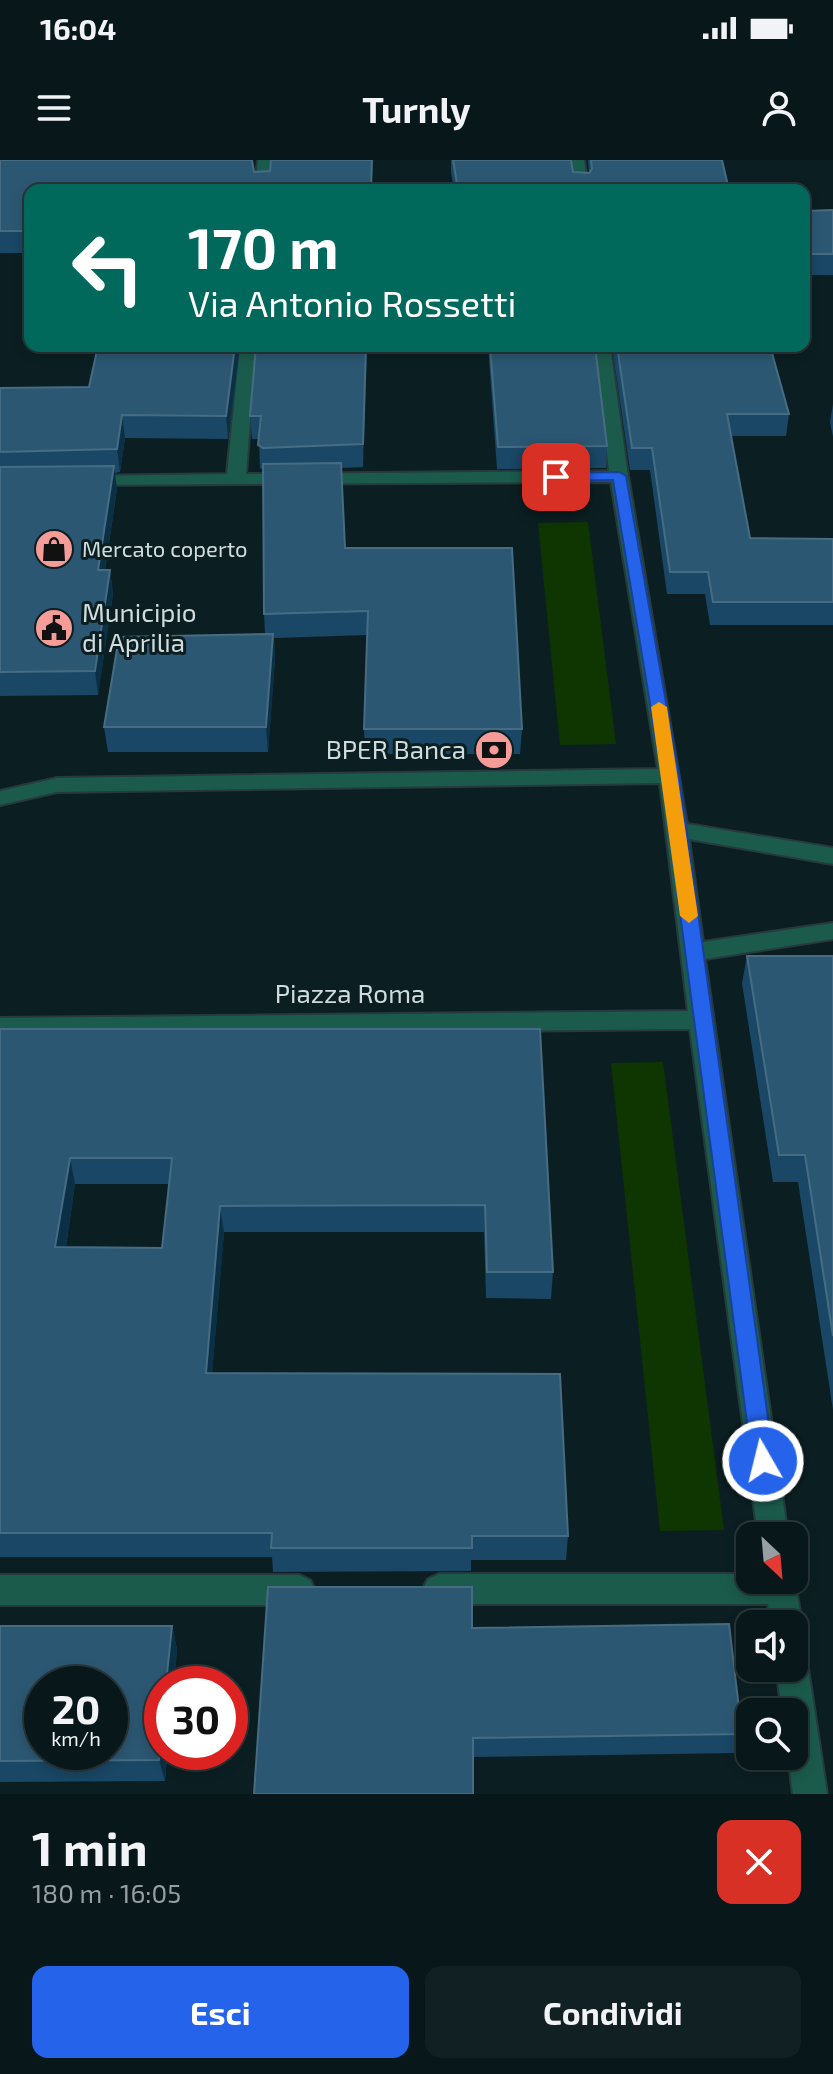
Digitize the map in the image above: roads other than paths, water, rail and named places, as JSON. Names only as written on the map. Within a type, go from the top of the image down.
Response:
[{"type":"street","points":[[263,184],[265,160]]},
{"type":"street","points":[[577,160],[580,184]]},
{"type":"street","points":[[236,480],[247,352]]},
{"type":"street","points":[[603,352],[619,476],[678,830],[701,1020],[771,1522]]},
{"type":"street","points":[[63,481],[619,476]]},
{"type":"street","points":[[0,798],[57,785],[670,776]]},
{"type":"street","points":[[678,830],[833,856]]},
{"type":"street","points":[[693,952],[833,931]]},
{"type":"street","name":"Piazza Roma","points":[[0,1027],[701,1020]]},
{"type":"street","points":[[412,1589],[736,1585]]},
{"type":"street","points":[[0,1590],[333,1590]]},
{"type":"street","points":[[794,1682],[810,1794]]},
{"type":"place","name":"Mercato coperto","points":[[54,549]]},
{"type":"place","name":"Municipio di Aprilia","points":[[54,628]]},
{"type":"place","name":"BPER Banca","points":[[494,750]]}]
